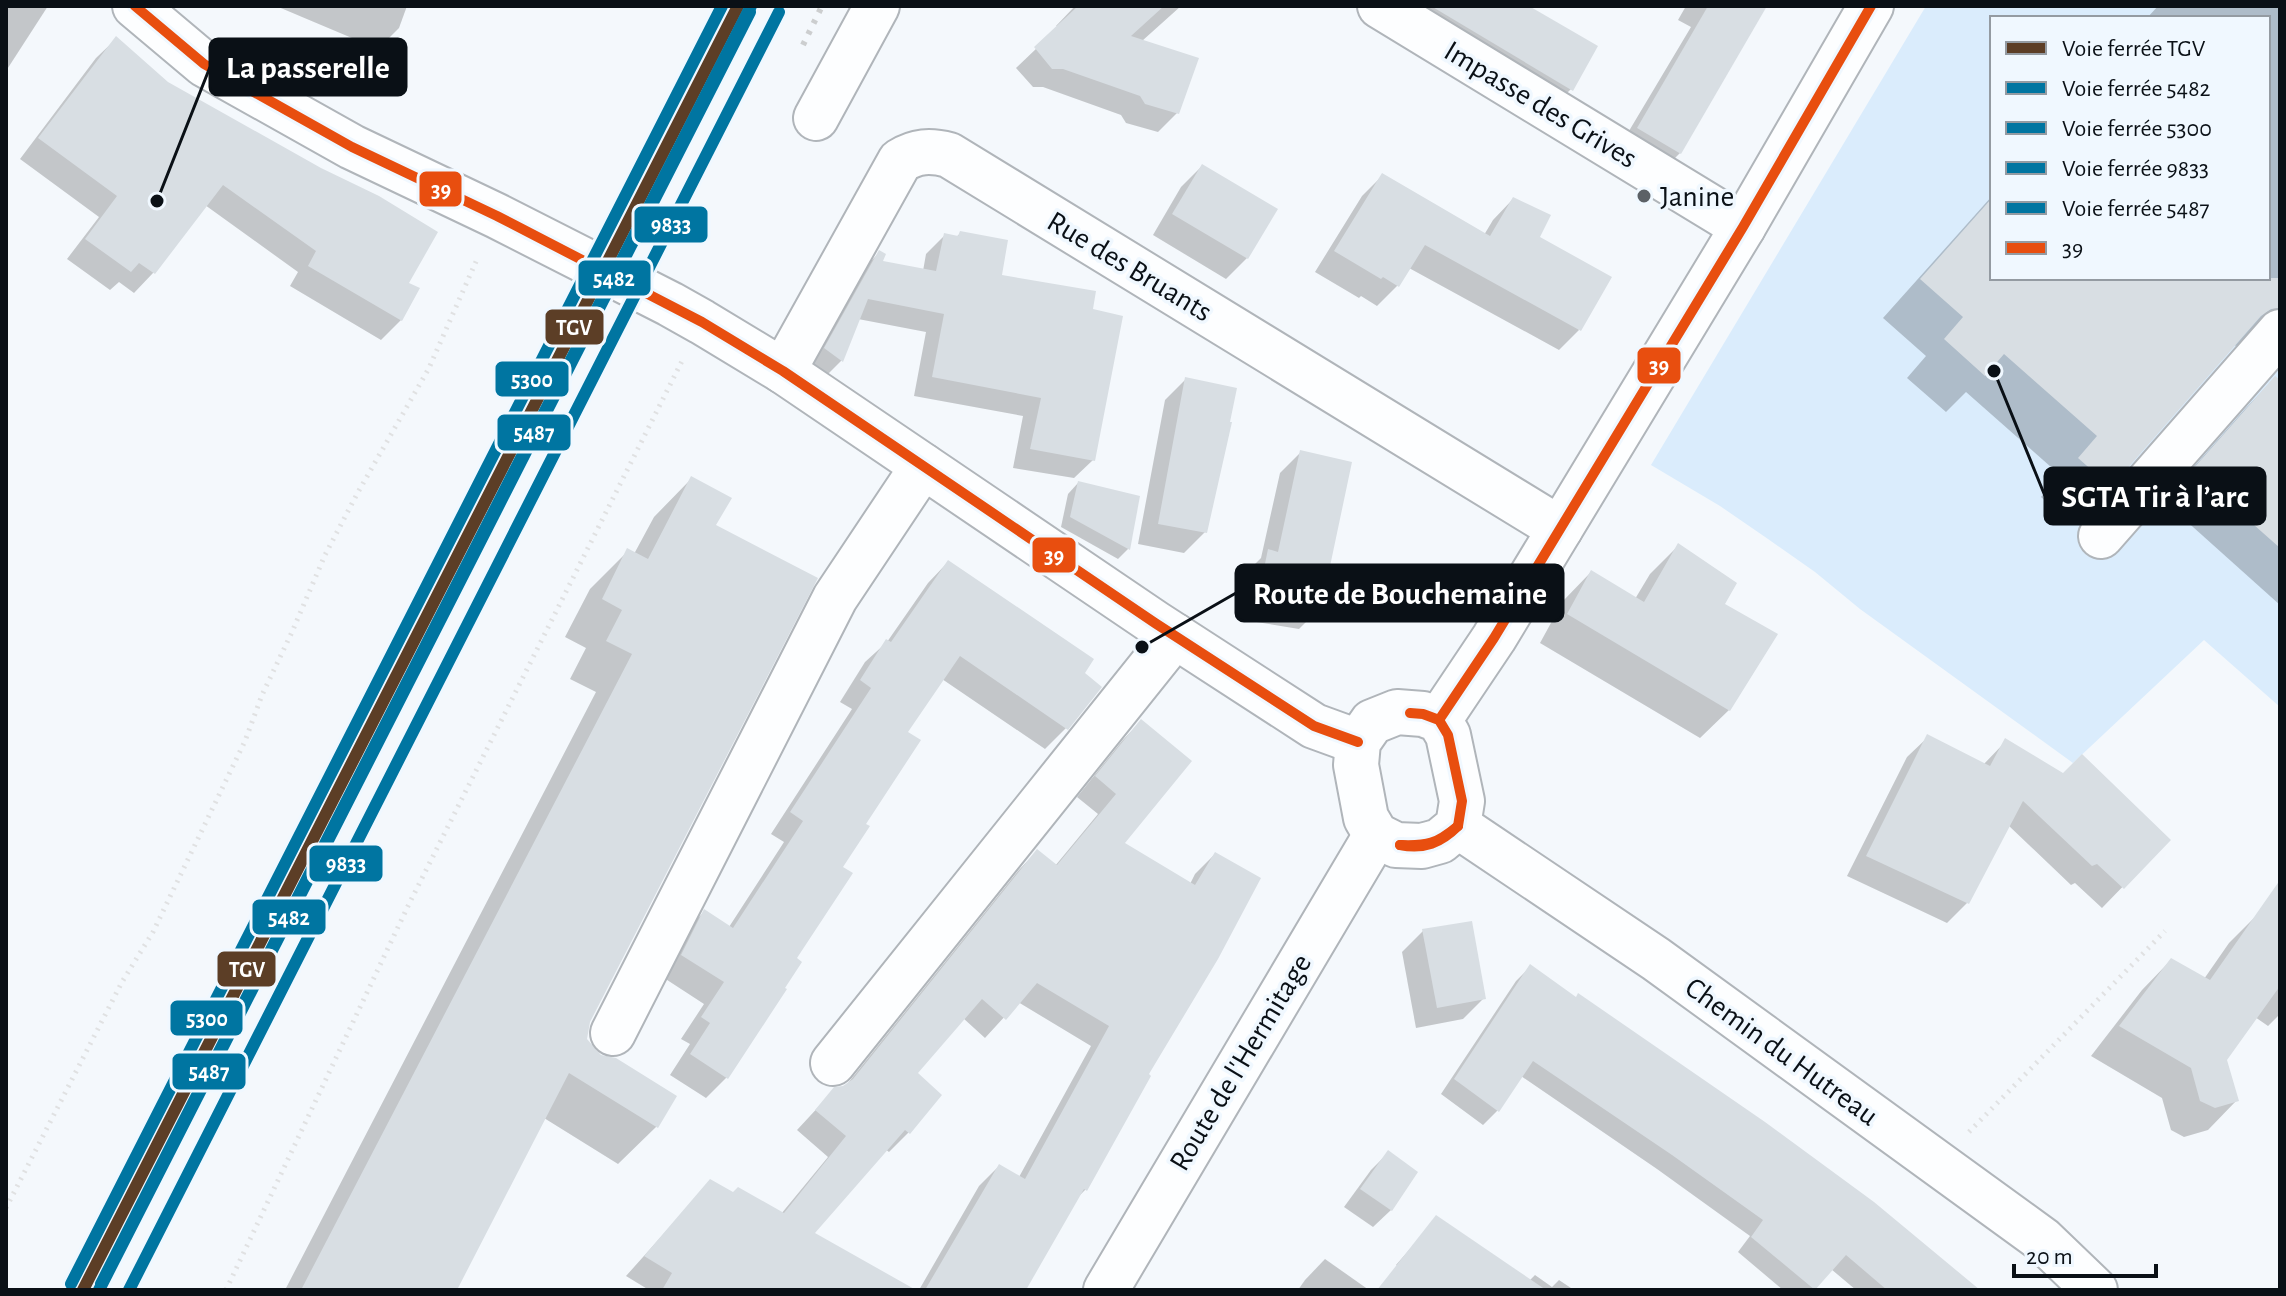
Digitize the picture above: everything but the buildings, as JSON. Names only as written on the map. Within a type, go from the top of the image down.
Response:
[{"type":"street","points":[[135,6],[204,64],[352,147],[497,216],[686,313],[783,371],[1175,636],[1314,726],[1358,742]]},
{"type":"street","points":[[816,118],[877,6]]},
{"type":"street","name":"Impasse des Grives","points":[[1380,6],[1743,227]]},
{"type":"street","points":[[1439,720],[1494,638],[1743,227],[1871,6]]},
{"type":"street","name":"Rue des Bruants","points":[[783,371],[900,161],[909,155],[935,151],[949,155],[1560,529]]},
{"type":"street","points":[[2101,536],[2280,332]]},
{"type":"street","points":[[613,1033],[835,598],[923,466]]},
{"type":"street","points":[[833,1063],[1175,636]]},
{"type":"street","points":[[1397,712],[1423,714],[1439,720],[1448,735],[1462,801],[1458,826],[1440,841],[1422,846],[1396,845],[1376,835],[1366,818],[1356,765],[1358,742],[1372,722],[1397,712]]},
{"type":"street","name":"Chemin du Hutreau","points":[[1458,826],[1656,959],[2043,1240],[2095,1290]]},
{"type":"street","name":"Route de l'Hermitage","points":[[1106,1290],[1376,835]]},
{"type":"path","points":[[6,1208],[122,982],[153,932],[245,741],[262,695],[325,555],[429,368],[497,216]]},
{"type":"path","points":[[226,1290],[686,313]]},
{"type":"path","points":[[1938,1164],[2165,931]]},
{"type":"shaded area","points":[[1926,6],[2280,6],[2280,707],[2204,640],[2073,763],[1860,609],[1815,572],[1720,506],[1651,465]]},
{"type":"railway","points":[[803,45],[822,6]]},
{"type":"rail line","name":"5300","points":[[71,1284],[722,6]]},
{"type":"rail line","name":"TGV","points":[[83,1290],[738,6]]},
{"type":"rail line","name":"5487","points":[[101,1284],[751,6]]},
{"type":"rail line","name":"5482","points":[[99,1290],[750,12]]},
{"type":"rail line","name":"9833","points":[[129,1290],[779,12]]},
{"type":"transit line","name":"39","points":[[135,6],[204,64],[352,147],[497,216],[702,322],[783,371],[1155,623],[1314,726],[1358,742]]},
{"type":"transit line","name":"39","points":[[1439,720],[1494,638],[1743,227],[1871,6]]},
{"type":"transit line","name":"39","points":[[1410,713],[1439,720],[1448,735],[1462,801],[1458,826]]},
{"type":"transit line","name":"39","points":[[1400,845],[1431,843],[1458,826]]},
{"type":"transit line","name":"39","points":[[1400,845],[1417,847],[1432,844],[1458,826]]},
{"type":"place","name":"Janine","points":[[1644,196]]},
{"type":"place","name":"La passerelle","points":[[157,201]]},
{"type":"place","name":"SGTA Tir à l’arc","points":[[1994,371]]},
{"type":"place","name":"Route de Bouchemaine","points":[[1142,647]]}]
